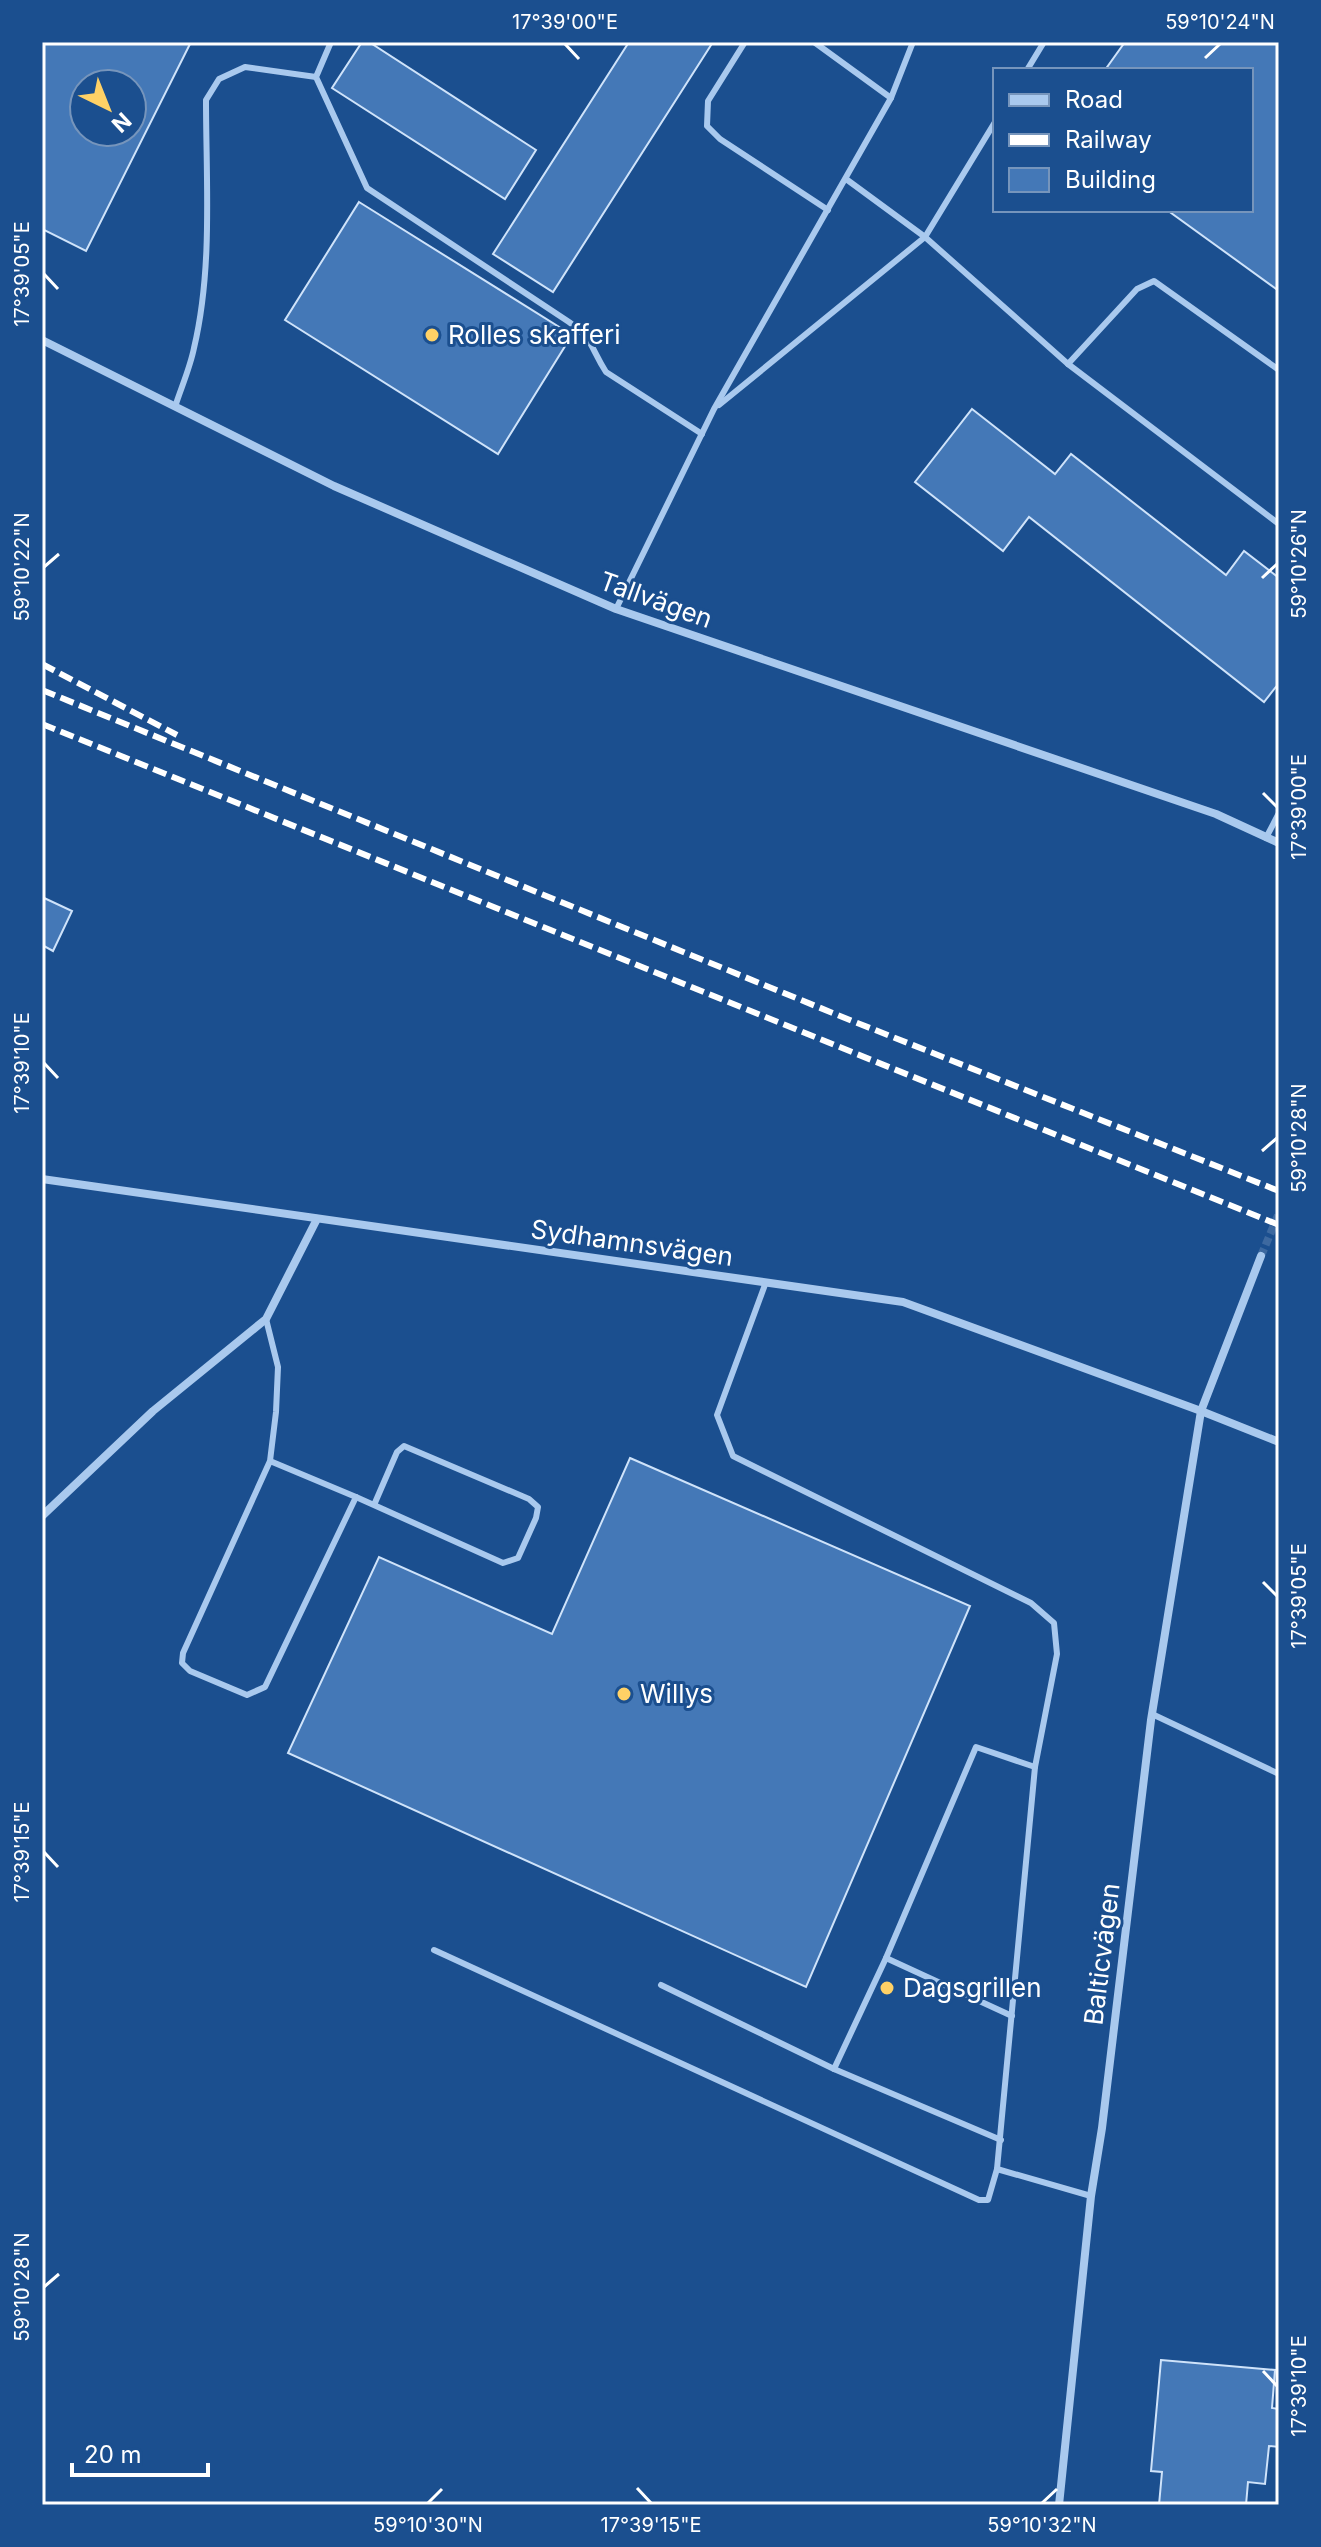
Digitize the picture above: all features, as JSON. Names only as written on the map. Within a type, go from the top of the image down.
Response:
[{"type":"street","name":"Tallvägen","points":[[42,340],[334,486],[616,609],[1216,814],[1279,843]]},
{"type":"street","name":"Sydhamnsvägen","points":[[42,1179],[903,1302],[1279,1442]]},
{"type":"street","points":[[42,1516],[153,1411],[266,1319],[317,1219]]},
{"type":"street","name":"Balticvägen","points":[[1059,2505],[1091,2196],[1152,1714],[1201,1411],[1261,1256]]},
{"type":"lane","points":[[331,42],[316,77],[367,188],[569,322],[589,337],[606,372],[702,434]]},
{"type":"lane","points":[[745,42],[708,101],[707,126],[720,139],[828,210]]},
{"type":"lane","points":[[814,42],[891,98]]},
{"type":"lane","points":[[616,609],[714,409],[891,98],[913,42]]},
{"type":"lane","points":[[1028,68],[1044,42]]},
{"type":"lane","points":[[175,407],[194,349],[201,310],[205,267],[206,100],[219,79],[245,67],[316,77]]},
{"type":"lane","points":[[714,409],[925,237],[993,125]]},
{"type":"lane","points":[[846,179],[925,237],[1068,364],[1279,524]]},
{"type":"lane","points":[[1068,364],[1137,289],[1154,281],[1279,370]]},
{"type":"lane","points":[[1266,838],[1279,813]]},
{"type":"lane","points":[[434,1950],[979,2200],[988,2200],[1001,2140],[1035,1767],[1057,1654],[1054,1623],[1031,1603],[733,1456],[717,1415],[766,1282]]},
{"type":"lane","points":[[266,1319],[278,1367],[270,1461],[183,1653],[182,1663],[190,1671],[247,1695],[265,1687],[356,1497]]},
{"type":"lane","points":[[270,1461],[503,1563],[518,1558],[538,1507],[529,1499],[404,1446],[397,1452],[374,1505]]},
{"type":"lane","points":[[1152,1714],[1279,1774]]},
{"type":"lane","points":[[834,2069],[886,1958],[976,1747],[1035,1767]]},
{"type":"lane","points":[[886,1958],[1012,2016]]},
{"type":"lane","points":[[661,1985],[834,2069],[1001,2140]]},
{"type":"lane","points":[[997,2169],[1091,2196]]},
{"type":"building","points":[[42,42],[191,42],[148,128],[148,68],[68,68],[68,148],[138,148],[86,251],[42,229]]},
{"type":"building","points":[[362,42],[369,42],[536,150],[505,199],[332,88]]},
{"type":"building","points":[[629,42],[713,42],[553,292],[493,254]]},
{"type":"building","points":[[1125,42],[1279,42],[1279,291],[1170,212],[1253,212],[1253,68],[1106,68]]},
{"type":"building","points":[[359,202],[572,335],[498,454],[285,320]]},
{"type":"building","points":[[972,409],[1055,474],[1071,454],[1226,575],[1244,551],[1279,578],[1279,683],[1264,702],[1029,517],[1003,551],[915,482]]},
{"type":"building","points":[[42,897],[72,911],[53,951],[42,945]]},
{"type":"building","name":"Willys","points":[[630,1458],[970,1606],[806,1987],[288,1753],[379,1557],[552,1634]]},
{"type":"building","points":[[1161,2360],[1275,2370],[1272,2408],[1279,2409],[1279,2447],[1269,2446],[1265,2484],[1248,2482],[1246,2505],[1159,2505],[1162,2472],[1151,2471]]},
{"type":"tunnel","points":[[1261,1256],[1279,1213]]},
{"type":"railway","points":[[42,664],[177,735]]},
{"type":"railway","points":[[42,690],[845,1018],[1279,1191]]},
{"type":"railway","points":[[42,724],[1279,1225]]},
{"type":"place","name":"Rolles skafferi","points":[[432,335]]},
{"type":"place","name":"Willys","points":[[624,1694]]},
{"type":"place","name":"Dagsgrillen","points":[[887,1988]]}]
